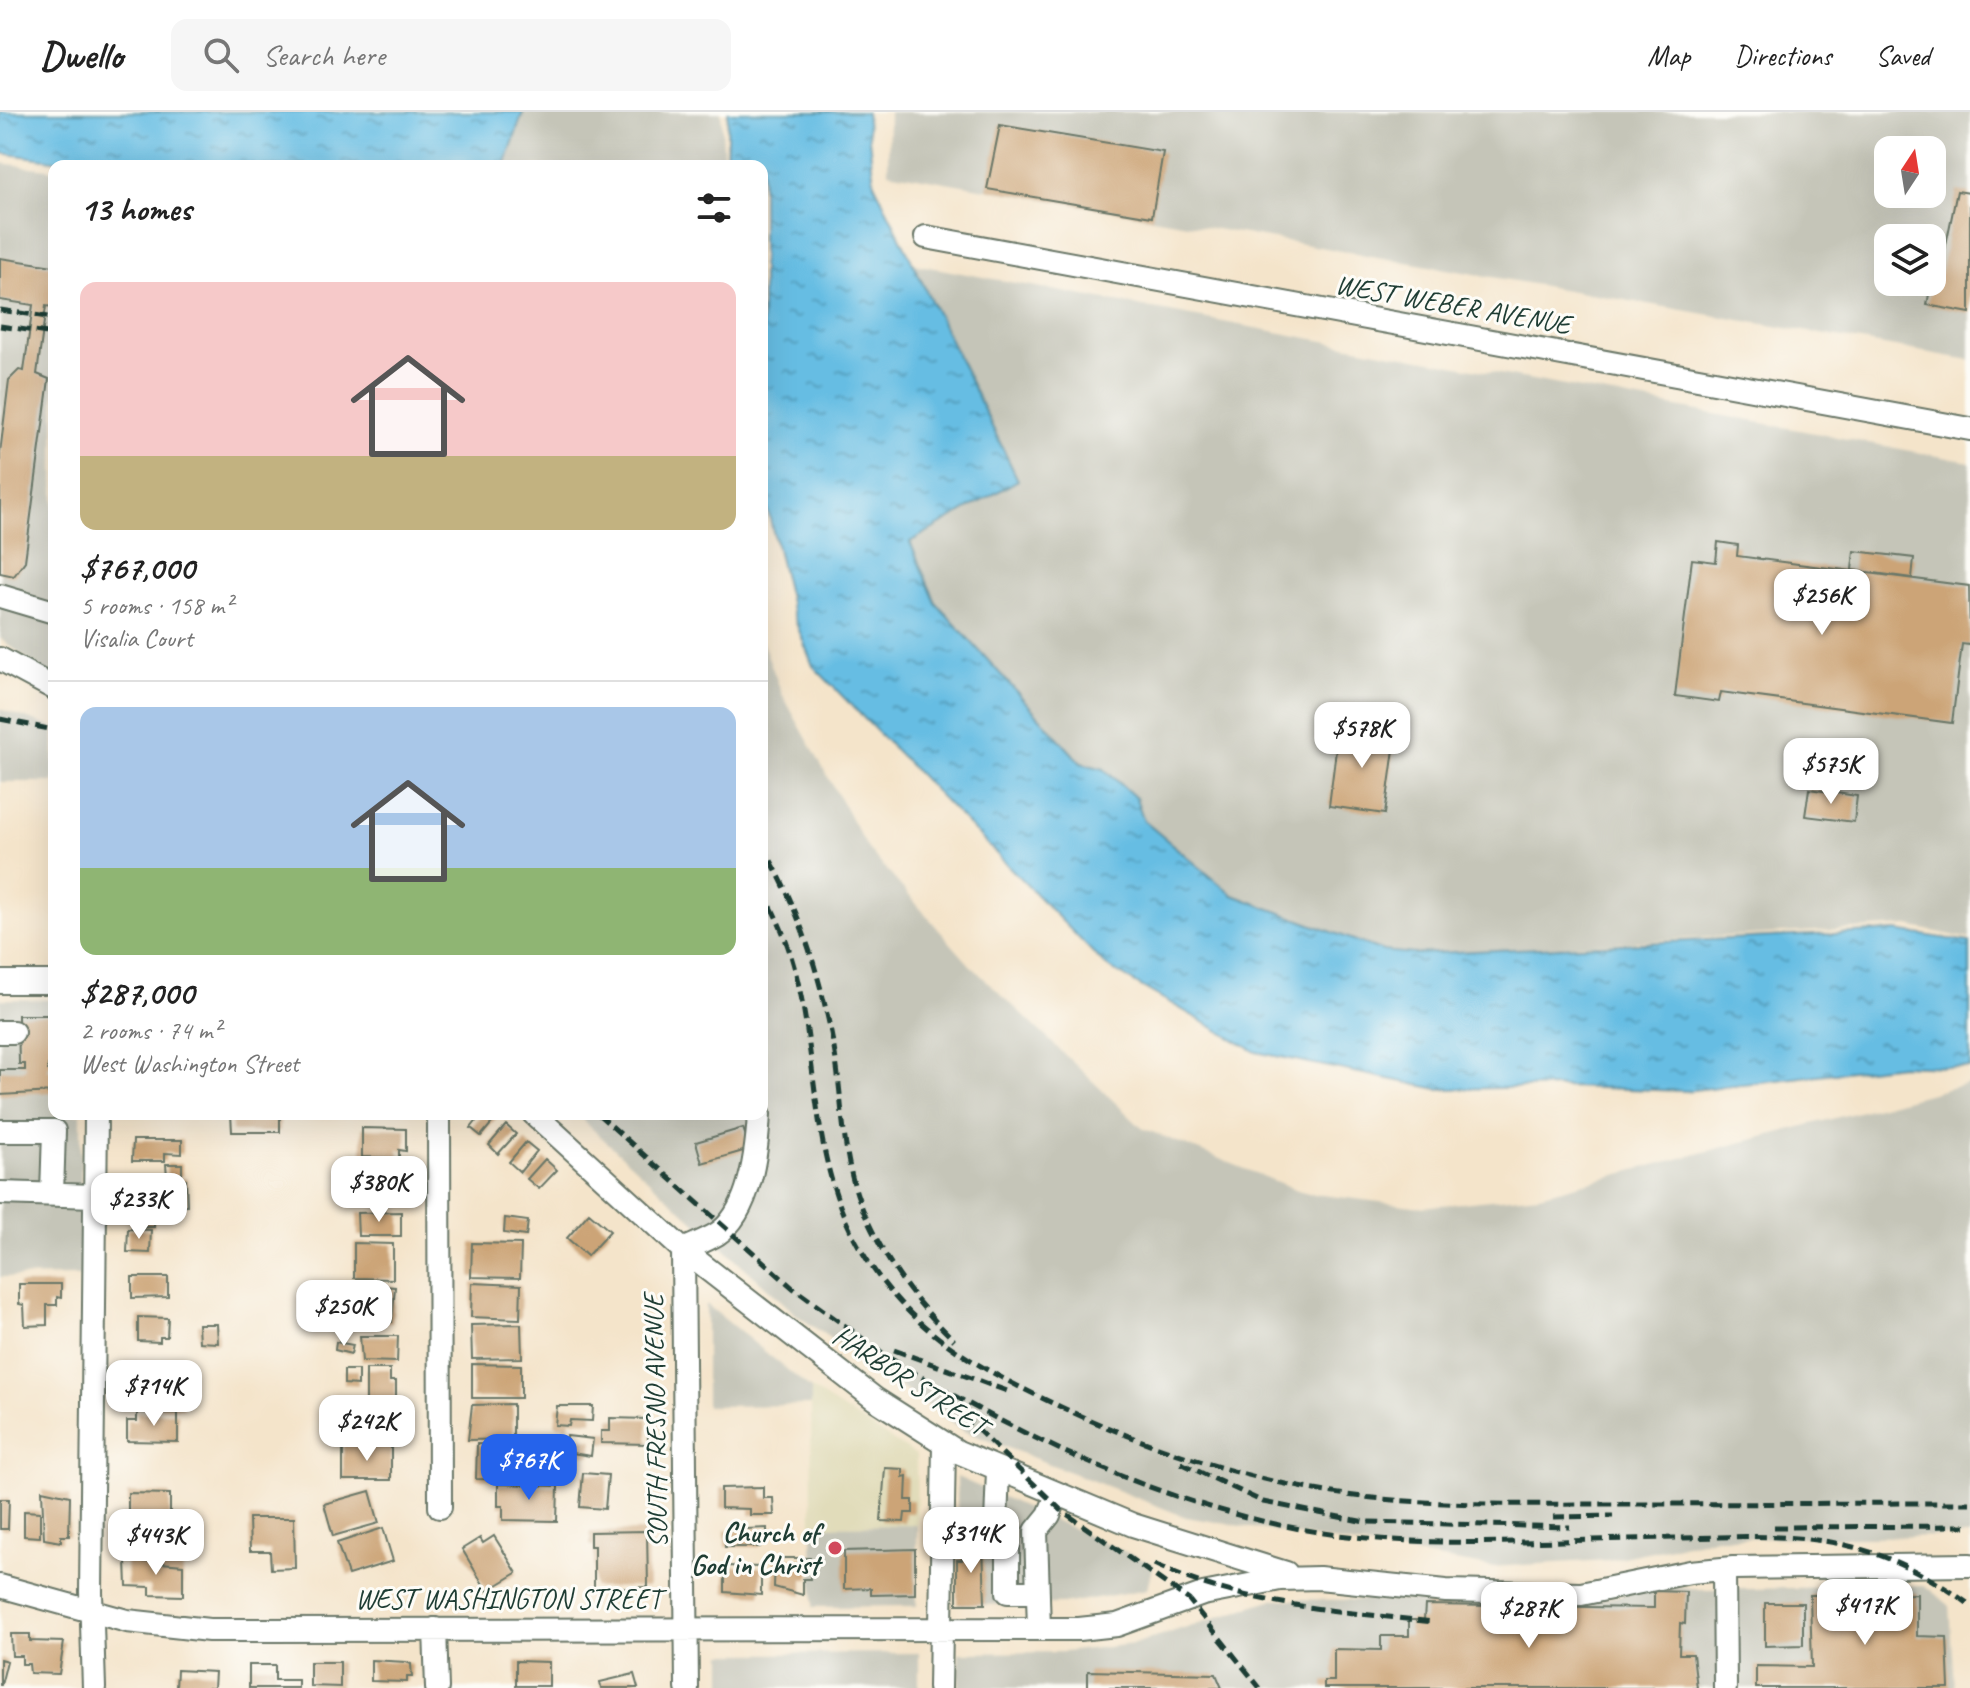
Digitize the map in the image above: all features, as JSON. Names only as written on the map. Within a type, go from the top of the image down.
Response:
[{"type":"street","name":"WEST WEBER AVENUE","points":[[926,237],[1970,429]]},
{"type":"street","points":[[0,596],[48,610]]},
{"type":"street","points":[[0,659],[48,685]]},
{"type":"street","points":[[0,982],[48,982]]},
{"type":"street","points":[[94,1688],[96,1120]]},
{"type":"street","points":[[439,1120],[440,1507]]},
{"type":"street","name":"HARBOR STREET","points":[[541,1120],[683,1250],[875,1399],[944,1443],[1057,1495],[1171,1538],[1272,1570],[1319,1578]]},
{"type":"street","points":[[683,1250],[720,1233],[742,1201],[756,1160],[759,1120]]},
{"type":"street","points":[[0,1131],[54,1131],[52,1194]]},
{"type":"street","points":[[0,1193],[95,1196]]},
{"type":"street","name":"SOUTH FRESNO AVENUE","points":[[683,1250],[687,1688]]},
{"type":"street","points":[[940,1688],[944,1443]]},
{"type":"street","points":[[998,1470],[996,1523],[1008,1535],[1008,1592],[1037,1592]]},
{"type":"street","points":[[1039,1629],[1036,1531],[1049,1515],[1057,1495]]},
{"type":"street","name":"WEST WASHINGTON STREET","points":[[0,1586],[127,1621],[209,1630],[1039,1629],[1117,1625],[1242,1584],[1319,1578],[1446,1591],[1567,1594],[1601,1592],[1690,1572],[1724,1569],[1970,1565]]},
{"type":"street","points":[[1724,1569],[1725,1688]]},
{"type":"street","points":[[435,1629],[437,1688]]},
{"type":"shaded area","points":[[497,112],[721,112],[724,160],[432,160]]},
{"type":"shaded area","points":[[889,112],[1970,112],[1970,360],[888,172]]},
{"type":"shaded area","points":[[0,163],[48,169],[48,675],[0,638]]},
{"type":"shaded area","points":[[882,258],[1970,462],[1970,939],[1908,926],[1414,954],[1383,951],[1233,895],[1144,821],[1136,798],[1104,769],[1082,763],[936,603],[891,503]]},
{"type":"shaded area","points":[[768,657],[782,694],[868,849],[970,965],[1142,1128],[1305,1193],[1422,1207],[1539,1195],[1970,1083],[1970,1536],[1716,1538],[1608,1560],[1491,1567],[1186,1517],[964,1431],[798,1316],[583,1120],[768,1120]]},
{"type":"shaded area","points":[[0,709],[48,726],[48,782],[0,782]]},
{"type":"shaded area","points":[[0,999],[48,1000],[48,1120],[81,1120],[81,1276],[0,1277]]},
{"type":"shaded area","points":[[706,1304],[811,1389],[811,1405],[706,1406]]},
{"type":"shaded area","points":[[811,1389],[916,1455],[917,1525],[812,1526]]},
{"type":"shaded area","points":[[957,1477],[1153,1564],[1147,1589],[1063,1604],[958,1605]]},
{"type":"shaded area","points":[[917,1525],[917,1606],[813,1607],[812,1526]]},
{"type":"shaded area","points":[[1924,1585],[1949,1605],[1954,1688],[959,1688],[959,1653],[1064,1652],[1134,1644],[1274,1599],[1586,1603],[1662,1586],[1707,1590]]},
{"type":"shaded area","points":[[919,1653],[919,1688],[723,1688],[723,1654]]},
{"type":"water","points":[[0,112],[523,112],[507,160],[52,160],[0,153]]},
{"type":"water","points":[[728,112],[866,112],[874,183],[1018,480],[910,542],[936,603],[1081,763],[1104,769],[1136,798],[1144,821],[1233,895],[1383,951],[1414,954],[1896,931],[1970,942],[1970,1068],[1901,1065],[1685,1091],[1570,1087],[1438,1089],[1256,1052],[1106,966],[813,666],[793,615],[768,511],[768,160],[726,160]]},
{"type":"building","points":[[1000,125],[1163,152],[1152,217],[987,189]]},
{"type":"building","points":[[1957,191],[1970,193],[1970,313],[1927,305],[1929,296],[1946,296],[1946,245]]},
{"type":"building","points":[[0,258],[48,265],[48,306],[37,374],[48,379],[48,387],[25,561],[14,576],[0,573],[0,453],[9,380],[19,370],[24,371],[33,305],[0,300]]},
{"type":"building","points":[[1718,542],[1738,545],[1737,556],[1969,586],[1970,645],[1962,644],[1952,723],[1721,692],[1719,702],[1675,696],[1692,559],[1716,562]]},
{"type":"building","points":[[1854,551],[1914,558],[1912,578],[1852,570]]},
{"type":"building","points":[[1339,726],[1396,735],[1385,814],[1329,806]]},
{"type":"building","points":[[1809,789],[1857,796],[1854,822],[1805,816]]},
{"type":"building","points":[[18,1015],[48,1015],[48,1092],[0,1095],[0,1070],[25,1070],[25,1064],[19,1064]]},
{"type":"building","points":[[231,1120],[280,1120],[280,1132],[232,1132]]},
{"type":"building","points":[[477,1120],[494,1120],[481,1136],[471,1128]]},
{"type":"building","points":[[506,1125],[516,1134],[498,1154],[489,1145]]},
{"type":"building","points":[[362,1128],[406,1129],[406,1151],[399,1150],[399,1158],[362,1157]]},
{"type":"building","points":[[743,1128],[750,1149],[702,1163],[696,1142]]},
{"type":"building","points":[[133,1140],[182,1140],[182,1154],[165,1153],[165,1161],[132,1161]]},
{"type":"building","points":[[526,1142],[537,1151],[520,1172],[509,1162]]},
{"type":"building","points":[[545,1159],[557,1170],[539,1189],[527,1179]]},
{"type":"building","points":[[166,1164],[182,1164],[182,1176],[167,1176]]},
{"type":"building","points":[[362,1169],[404,1170],[404,1197],[362,1197]]},
{"type":"building","points":[[128,1179],[186,1179],[187,1205],[128,1206]]},
{"type":"building","points":[[137,1209],[154,1209],[154,1227],[137,1227]]},
{"type":"building","points":[[401,1212],[401,1236],[358,1236],[357,1213]]},
{"type":"building","points":[[589,1213],[610,1231],[587,1256],[567,1238]]},
{"type":"building","points":[[505,1218],[528,1221],[526,1236],[504,1233]]},
{"type":"building","points":[[128,1229],[151,1230],[150,1253],[127,1252]]},
{"type":"building","points":[[354,1243],[393,1244],[393,1279],[354,1278]]},
{"type":"building","points":[[472,1243],[521,1244],[520,1278],[471,1277]]},
{"type":"building","points":[[132,1277],[168,1277],[168,1297],[132,1298]]},
{"type":"building","points":[[472,1283],[521,1285],[520,1319],[471,1317]]},
{"type":"building","points":[[19,1284],[61,1284],[61,1298],[57,1297],[57,1305],[47,1305],[47,1325],[25,1326],[24,1305],[19,1304]]},
{"type":"building","points":[[356,1284],[395,1287],[392,1322],[353,1319]]},
{"type":"building","points":[[138,1317],[168,1318],[167,1337],[160,1337],[160,1342],[138,1341]]},
{"type":"building","points":[[198,1324],[217,1324],[218,1343],[199,1342]]},
{"type":"building","points":[[521,1324],[522,1358],[472,1359],[471,1325]]},
{"type":"building","points":[[360,1336],[398,1336],[397,1362],[362,1361]]},
{"type":"building","points":[[336,1342],[353,1345],[351,1354],[335,1350]]},
{"type":"building","points":[[472,1364],[521,1365],[521,1398],[472,1398]]},
{"type":"building","points":[[366,1369],[390,1369],[390,1381],[396,1381],[396,1402],[366,1402]]},
{"type":"building","points":[[344,1370],[358,1370],[358,1385],[344,1384]]},
{"type":"building","points":[[155,1375],[183,1376],[183,1408],[136,1406],[136,1382],[155,1382]]},
{"type":"building","points":[[513,1404],[513,1439],[468,1440],[472,1405]]},
{"type":"building","points":[[557,1406],[593,1406],[592,1421],[570,1420],[569,1426],[555,1425]]},
{"type":"building","points":[[137,1412],[178,1413],[178,1442],[127,1441],[127,1421],[137,1421]]},
{"type":"building","points":[[610,1418],[648,1419],[648,1444],[601,1443],[601,1431],[610,1431]]},
{"type":"building","points":[[567,1436],[593,1439],[591,1456],[565,1452]]},
{"type":"building","points":[[477,1444],[528,1446],[527,1480],[476,1479]]},
{"type":"building","points":[[343,1445],[391,1446],[391,1480],[343,1480]]},
{"type":"building","points":[[885,1468],[903,1469],[903,1477],[907,1476],[906,1500],[913,1500],[913,1513],[905,1513],[904,1522],[881,1521]]},
{"type":"building","points":[[583,1473],[608,1475],[605,1509],[580,1507]]},
{"type":"building","points":[[498,1484],[558,1486],[557,1521],[503,1520],[503,1506],[498,1506]]},
{"type":"building","points":[[763,1487],[763,1498],[773,1498],[774,1515],[750,1515],[750,1509],[721,1508],[721,1488]]},
{"type":"building","points":[[42,1490],[70,1496],[69,1536],[61,1536],[61,1542],[44,1539]]},
{"type":"building","points":[[370,1491],[379,1523],[333,1536],[324,1504]]},
{"type":"building","points":[[128,1493],[170,1494],[170,1516],[128,1515]]},
{"type":"building","points":[[0,1499],[9,1499],[8,1529],[0,1529]]},
{"type":"building","points":[[24,1511],[40,1512],[40,1537],[24,1536]]},
{"type":"building","points":[[249,1518],[294,1518],[295,1568],[271,1569],[270,1551],[250,1551]]},
{"type":"building","points":[[383,1528],[393,1561],[348,1575],[337,1543]]},
{"type":"building","points":[[767,1528],[767,1541],[760,1541],[760,1547],[725,1547],[725,1530]]},
{"type":"building","points":[[647,1531],[648,1587],[594,1588],[594,1546],[590,1546],[590,1532]]},
{"type":"building","points":[[494,1536],[517,1573],[487,1591],[462,1549],[480,1538],[483,1543]]},
{"type":"building","points":[[962,1543],[983,1543],[985,1604],[957,1604],[957,1560],[962,1560]]},
{"type":"building","points":[[915,1549],[915,1594],[871,1595],[871,1588],[844,1589],[844,1551]]},
{"type":"building","points":[[775,1558],[810,1558],[810,1579],[803,1579],[803,1595],[774,1587]]},
{"type":"building","points":[[126,1560],[183,1565],[183,1596],[150,1595],[150,1587],[127,1586]]},
{"type":"building","points":[[725,1566],[761,1567],[761,1595],[725,1592]]},
{"type":"building","points":[[1654,1591],[1686,1592],[1685,1624],[1680,1623],[1679,1654],[1693,1654],[1697,1688],[1324,1688],[1324,1681],[1334,1681],[1334,1649],[1381,1650],[1381,1636],[1409,1636],[1409,1620],[1424,1620],[1425,1605],[1493,1606],[1493,1621],[1506,1621],[1506,1606],[1654,1608]]},
{"type":"building","points":[[1917,1594],[1917,1636],[1947,1637],[1949,1688],[1756,1688],[1756,1666],[1812,1667],[1810,1595]]},
{"type":"building","points":[[1765,1603],[1803,1603],[1803,1645],[1765,1646]]},
{"type":"building","points":[[11,1634],[30,1634],[30,1641],[64,1642],[59,1674],[30,1673],[29,1664],[22,1664],[22,1656],[12,1656]]},
{"type":"building","points":[[0,1659],[7,1661],[1,1685],[0,1685]]},
{"type":"building","points":[[371,1660],[411,1664],[412,1677],[407,1677],[407,1682],[371,1681]]},
{"type":"building","points":[[516,1661],[549,1662],[549,1686],[516,1686]]},
{"type":"building","points":[[310,1662],[340,1662],[340,1687],[310,1686]]},
{"type":"building","points":[[249,1665],[275,1665],[275,1680],[298,1680],[298,1688],[249,1688]]},
{"type":"building","points":[[177,1670],[215,1672],[214,1688],[176,1688]]},
{"type":"building","points":[[1088,1671],[1216,1674],[1222,1688],[1088,1688]]},
{"type":"building","points":[[634,1674],[638,1688],[601,1688],[600,1682]]},
{"type":"railway","points":[[0,310],[48,317]]},
{"type":"railway","points":[[0,326],[48,333]]},
{"type":"railway","points":[[0,719],[48,729]]},
{"type":"railway","points":[[768,855],[805,938],[827,1013],[836,1058],[847,1155],[857,1194],[874,1234],[897,1273],[954,1340]]},
{"type":"railway","points":[[768,903],[783,934],[797,978],[827,1162],[840,1207],[861,1250],[879,1277],[919,1322],[965,1356],[1017,1386],[1075,1414],[1196,1460],[1290,1485],[1369,1498],[1489,1504],[1970,1503]]},
{"type":"railway","points":[[605,1120],[793,1288],[899,1365]]},
{"type":"railway","points":[[894,1350],[1007,1391]]},
{"type":"railway","points":[[891,1359],[999,1420],[1114,1473],[1234,1514],[1295,1528],[1356,1537],[1437,1542],[1743,1537],[1825,1541],[1862,1549],[1895,1561],[1970,1605]]},
{"type":"railway","points":[[950,1403],[1061,1510],[1189,1600],[1260,1688]]},
{"type":"railway","points":[[1181,1463],[1263,1502],[1365,1522],[1570,1527]]},
{"type":"railway","points":[[1553,1517],[1613,1516]]},
{"type":"railway","points":[[1774,1527],[1970,1526]]},
{"type":"railway","points":[[1154,1564],[1186,1578],[1255,1597],[1326,1610],[1432,1622]]},
{"type":"place","name":"Church of God in Christ","points":[[835,1548]]}]
